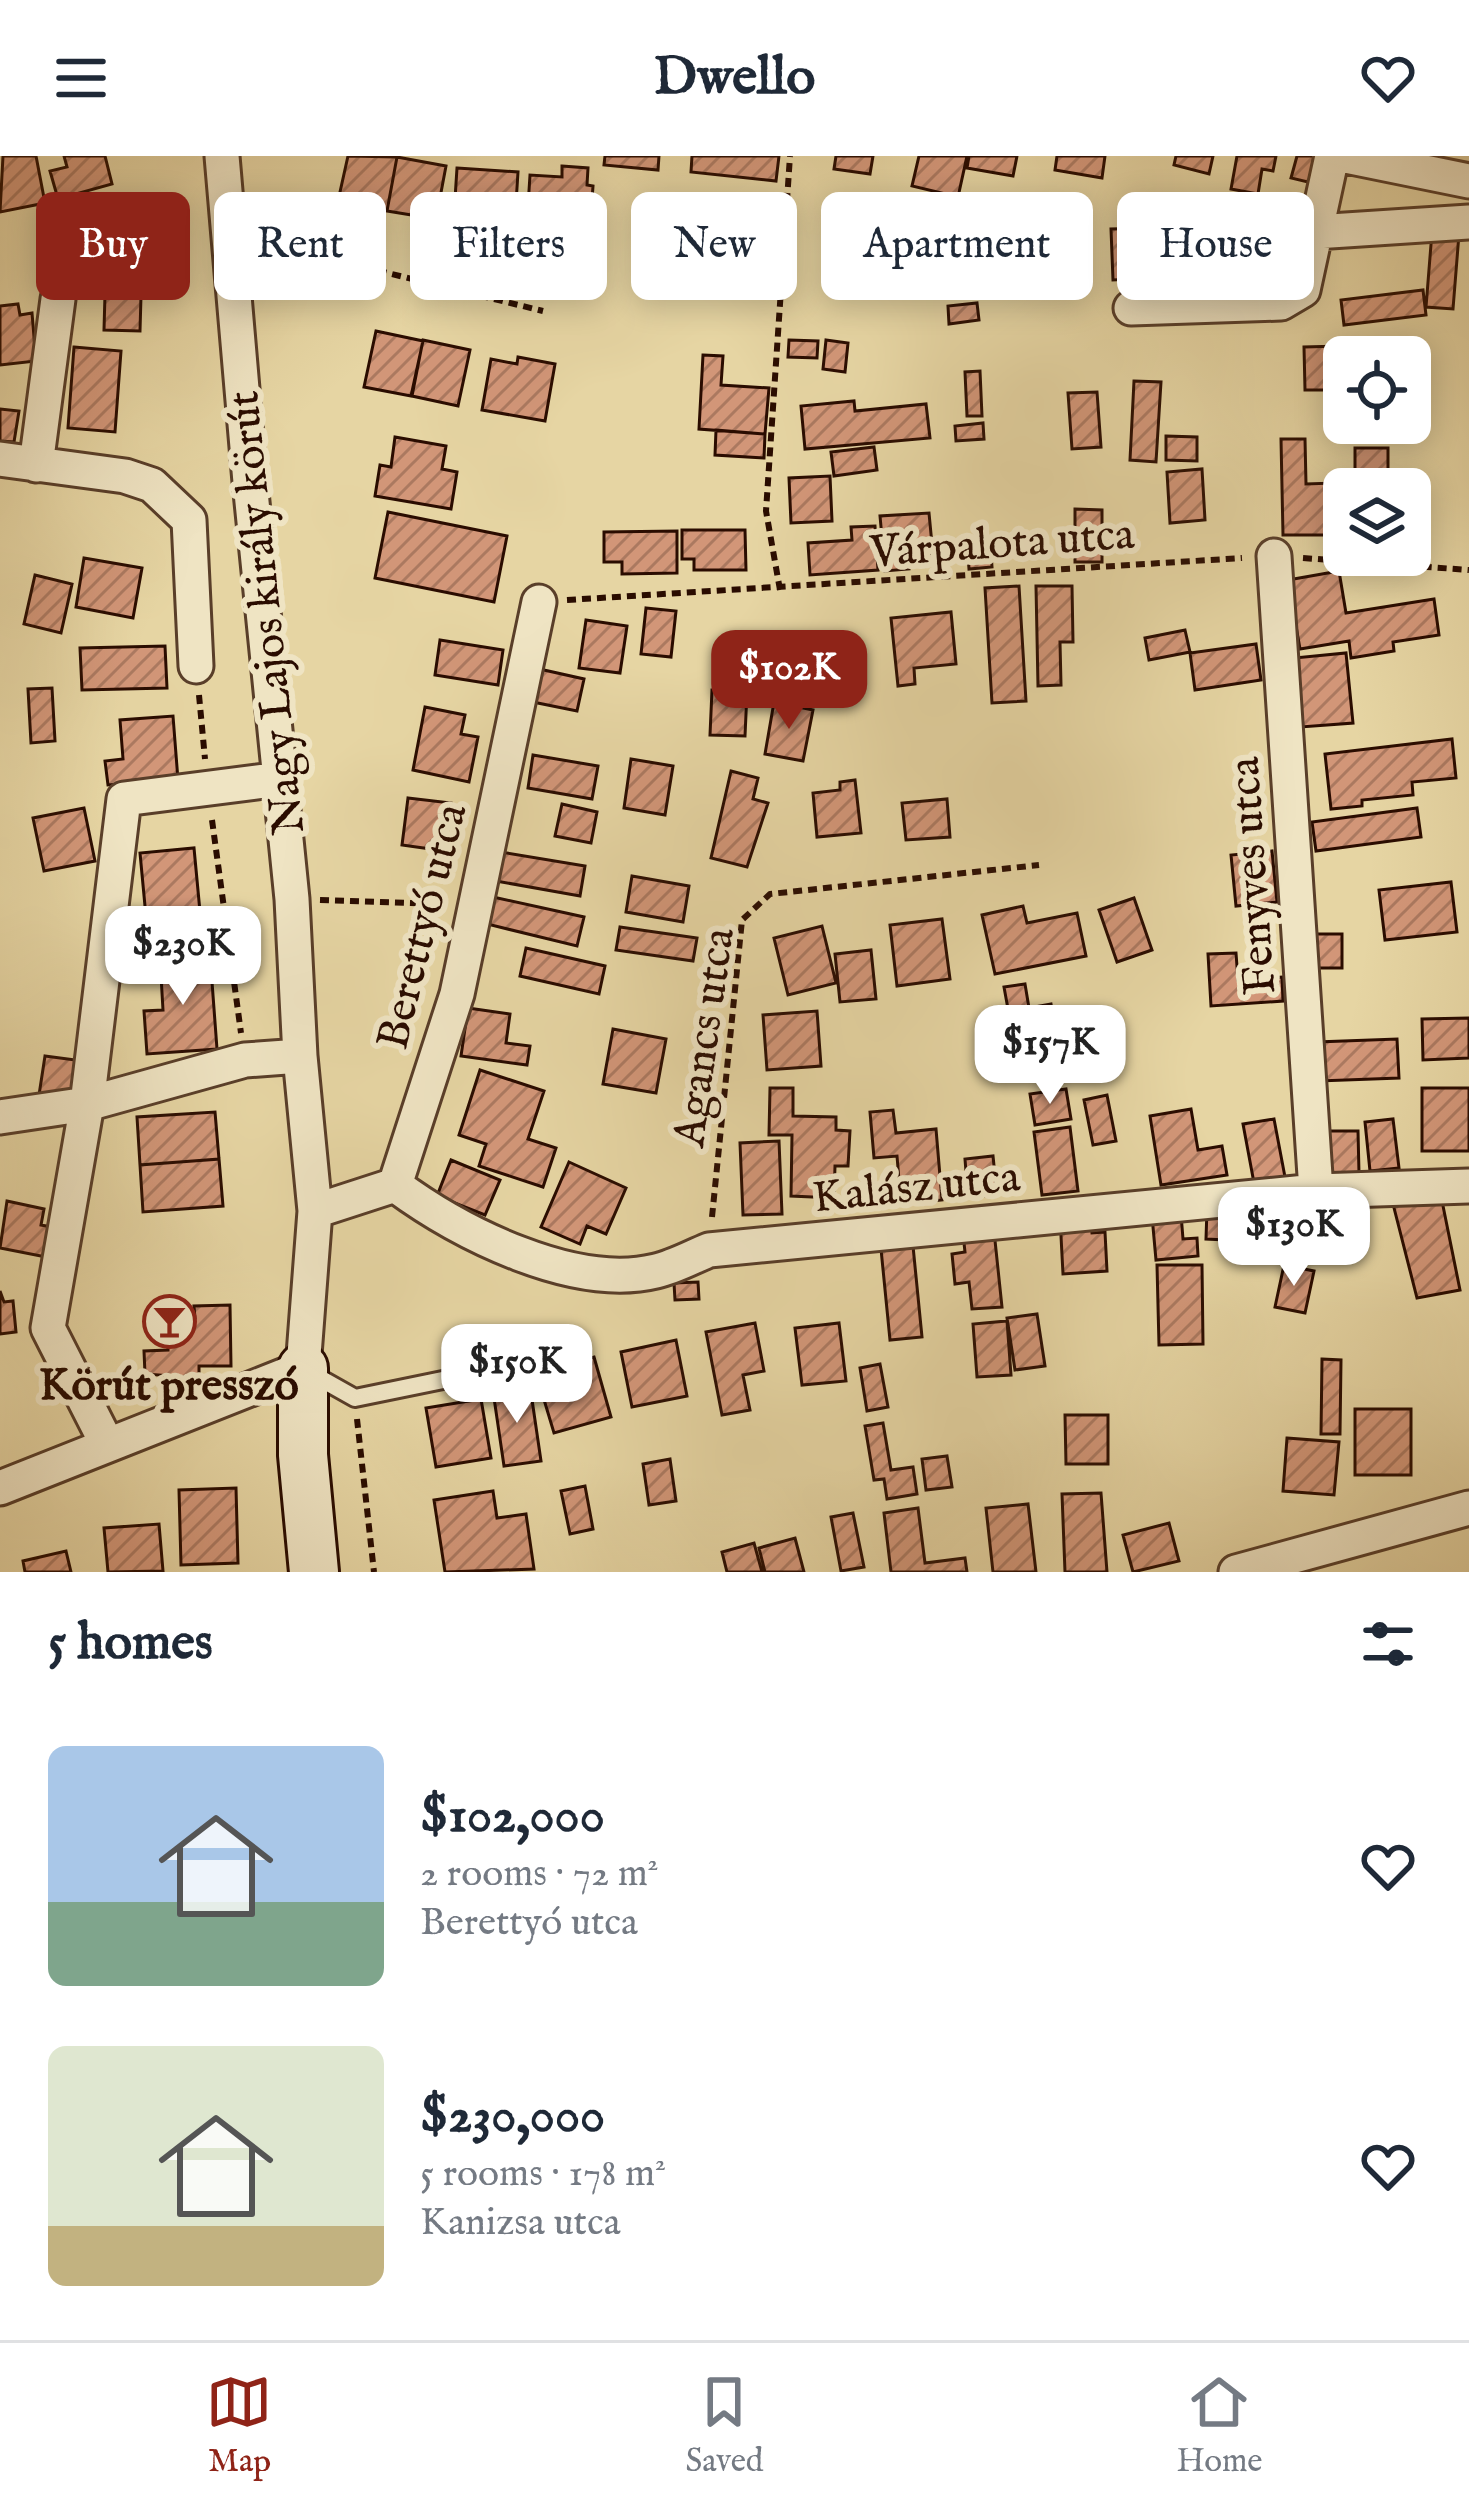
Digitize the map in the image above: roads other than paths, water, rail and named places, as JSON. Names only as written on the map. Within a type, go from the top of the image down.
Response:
[{"type":"street","name":"Nagy Lajos király körút","points":[[222,156],[292,899],[315,1211],[303,1368],[303,1455],[314,1572]]},
{"type":"street","points":[[1131,308],[1281,303],[1293,298],[1303,290],[1332,156]]},
{"type":"street","points":[[1346,156],[1469,181]]},
{"type":"street","points":[[1316,232],[1469,221]]},
{"type":"street","points":[[36,465],[58,300]]},
{"type":"street","points":[[0,459],[124,476],[152,485],[188,520],[196,667]]},
{"type":"street","name":"Fenyves utca","points":[[1274,556],[1316,1191]]},
{"type":"street","name":"Berettyó utca","points":[[395,1185],[458,994],[539,602]]},
{"type":"street","points":[[107,1444],[48,1328],[87,1105],[124,799],[280,779]]},
{"type":"street","points":[[0,1117],[87,1105],[245,1060],[300,1056]]},
{"type":"street","points":[[315,1211],[395,1185]]},
{"type":"street","name":"Kalász utca","points":[[395,1185],[429,1210],[534,1259],[582,1272],[622,1275],[658,1271],[709,1250],[1316,1191],[1469,1186]]},
{"type":"street","points":[[0,1489],[303,1368]]},
{"type":"street","points":[[1236,1572],[1469,1508]]},
{"type":"lane","points":[[303,1368],[355,1398],[565,1355]]},
{"type":"place","name":"Körút presszó","points":[[169,1322]]}]
